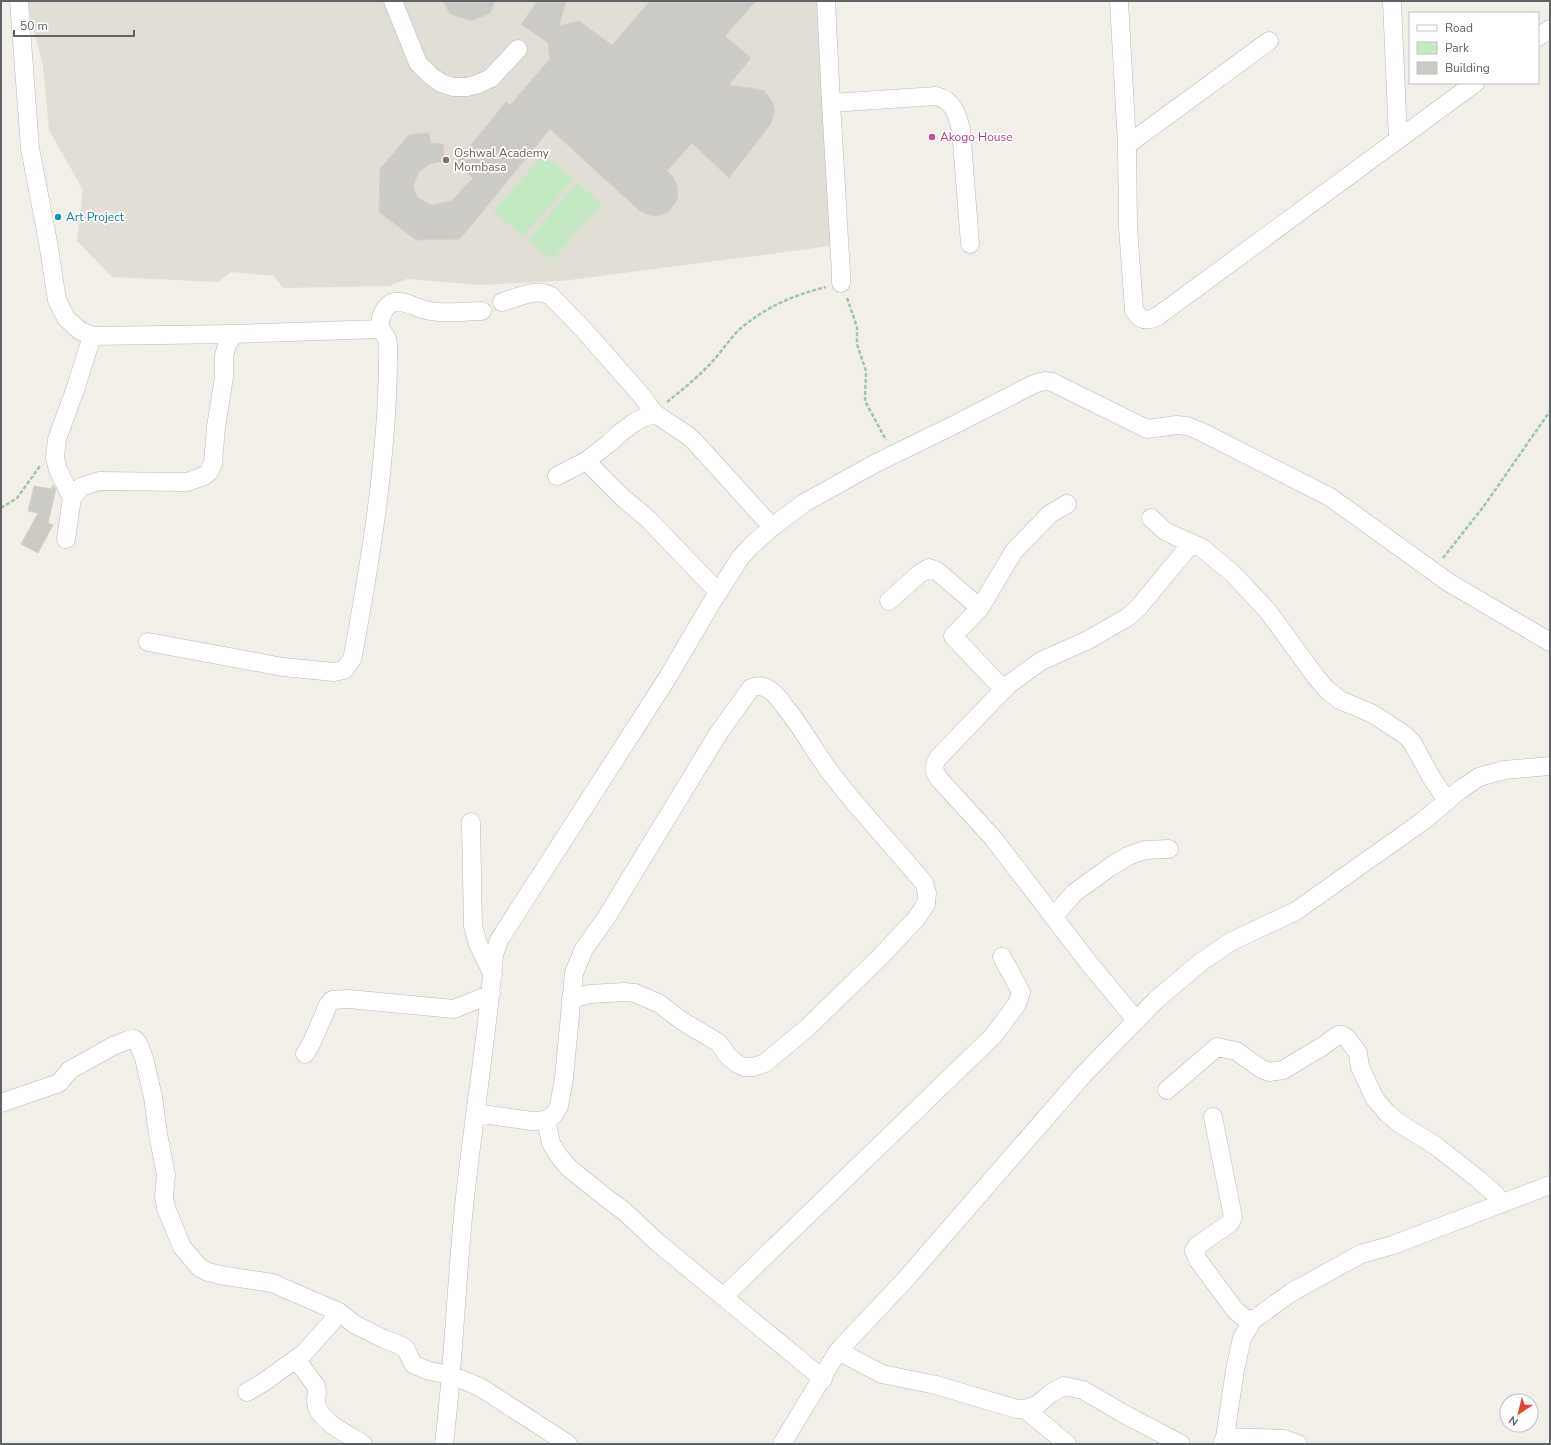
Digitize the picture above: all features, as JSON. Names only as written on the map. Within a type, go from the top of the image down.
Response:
[{"type":"street","points":[[18,1],[30,148],[48,242],[57,300],[66,318],[79,330],[92,336],[234,334],[381,329]]},
{"type":"street","points":[[393,1],[418,62],[431,76],[441,83],[453,87],[467,87],[491,78],[518,49]]},
{"type":"street","points":[[826,1],[841,283]]},
{"type":"street","points":[[1119,1],[1127,145],[1128,227],[1134,310],[1143,319],[1148,320],[1158,316],[1474,84]]},
{"type":"street","points":[[1392,1],[1398,139]]},
{"type":"street","points":[[1539,36],[1550,29]]},
{"type":"street","points":[[1127,145],[1269,42]]},
{"type":"street","points":[[831,103],[936,96],[942,97],[952,104],[956,111],[961,129],[970,244]]},
{"type":"street","points":[[502,302],[539,292],[546,293],[551,296],[614,364],[654,413],[687,434],[772,527]]},
{"type":"street","points":[[148,642],[283,667],[340,672],[347,667],[354,655],[370,563],[380,476],[388,356],[387,339],[381,329],[381,316],[385,308],[390,303],[396,302],[404,303],[431,312],[482,310]]},
{"type":"street","points":[[66,539],[72,498],[81,487],[99,481],[187,482],[204,476],[209,472],[213,463],[216,427],[224,377],[224,356],[227,345],[234,334]]},
{"type":"street","points":[[72,498],[58,470],[55,457],[57,439],[75,390],[92,336]]},
{"type":"street","points":[[444,1444],[451,1376],[457,1280],[465,1197],[491,994],[494,955],[499,940],[664,684],[718,592],[740,558],[772,527],[804,503],[876,463],[1034,384],[1044,381],[1052,382],[1147,428],[1177,425],[1187,426],[1233,447],[1330,497],[1378,530],[1433,571],[1495,611],[1550,642]]},
{"type":"street","points":[[558,476],[586,461],[608,444],[620,432],[635,422],[654,413]]},
{"type":"street","points":[[586,461],[622,497],[648,519],[718,592]]},
{"type":"street","points":[[1004,690],[953,636],[980,608],[1014,551],[1050,514],[1067,504]]},
{"type":"street","points":[[1151,518],[1165,531],[1202,548],[1217,559],[1268,610],[1327,690],[1340,700],[1373,714],[1405,735],[1412,742],[1427,771],[1447,801]]},
{"type":"street","points":[[1136,1020],[1088,962],[993,838],[940,780],[933,768],[938,758],[1004,690],[1041,661],[1088,640],[1128,617],[1138,608],[1192,543]]},
{"type":"street","points":[[889,601],[919,574],[928,568],[937,571],[980,608]]},
{"type":"street","points":[[476,1113],[532,1121],[546,1120],[554,1115],[559,1106],[564,1078],[571,999],[574,973],[584,949],[614,905],[718,734],[751,688],[757,686],[764,687],[779,698],[799,723],[813,747],[830,771],[924,883],[927,893],[926,904],[916,919],[878,959],[807,1028],[765,1063],[753,1067],[744,1067],[736,1063],[727,1055],[719,1043],[682,1021],[660,1004],[641,995],[624,992],[590,994],[571,999]]},
{"type":"street","points":[[782,1444],[823,1379],[838,1351],[904,1281],[1083,1075],[1156,1000],[1201,962],[1232,941],[1296,911],[1423,821],[1462,788],[1479,777],[1504,770],[1550,766]]},
{"type":"street","points":[[471,822],[473,926],[478,944],[493,975]]},
{"type":"street","points":[[1054,916],[1074,893],[1128,856],[1145,850],[1169,849]]},
{"type":"street","points":[[723,1297],[993,1036],[1017,1004],[1021,992],[1002,957]]},
{"type":"street","points":[[305,1054],[312,1042],[328,1005],[332,1000],[349,998],[454,1009],[491,994]]},
{"type":"street","points":[[1167,1090],[1217,1047],[1236,1050],[1260,1068],[1269,1072],[1283,1070],[1339,1035],[1342,1035],[1347,1038],[1358,1053],[1360,1067],[1375,1099],[1387,1113],[1399,1123],[1436,1146],[1482,1182],[1502,1203]]},
{"type":"street","points":[[1,1103],[59,1083],[70,1070],[113,1046],[134,1039],[138,1043],[144,1058],[153,1098],[166,1175],[164,1197],[166,1208],[182,1247],[200,1268],[208,1272],[272,1283],[339,1312],[354,1324],[402,1346],[406,1349],[411,1360],[417,1366],[429,1371],[451,1376],[480,1387],[568,1444]]},
{"type":"street","points":[[1213,1117],[1234,1217],[1230,1223],[1197,1246],[1194,1251],[1198,1260],[1235,1310],[1243,1317],[1253,1320]]},
{"type":"street","points":[[546,1120],[551,1143],[558,1155],[569,1168],[604,1197],[624,1211],[657,1242],[823,1379]]},
{"type":"street","points":[[1298,1444],[1284,1439],[1223,1440],[1242,1338],[1253,1320],[1292,1292],[1361,1254],[1393,1245],[1550,1185]]},
{"type":"street","points":[[247,1392],[264,1382],[296,1359],[318,1338],[339,1312]]},
{"type":"street","points":[[838,1351],[882,1374],[936,1385],[1017,1409],[1026,1409],[1038,1405],[1051,1393],[1064,1386],[1083,1390],[1124,1414],[1181,1444]]},
{"type":"street","points":[[296,1359],[318,1390],[316,1403],[322,1415],[329,1422],[363,1444]]},
{"type":"street","points":[[1026,1409],[1067,1444]]},
{"type":"path","points":[[654,413],[692,382],[711,363],[739,330],[755,317],[785,299],[841,283],[857,327],[857,344],[866,371],[865,401],[894,454]]},
{"type":"path","points":[[1433,571],[1484,506],[1550,411]]},
{"type":"path","points":[[1,508],[17,498],[42,462]]},
{"type":"shaded area","name":"Oshwal Academy Mombasa","points":[[28,1],[820,1],[831,246],[562,281],[479,285],[407,279],[389,286],[283,288],[274,276],[231,272],[218,282],[112,277],[77,241],[83,190],[49,130],[43,66],[28,7]]},
{"type":"green space","points":[[544,154],[574,179],[523,236],[493,211]]},
{"type":"green space","points":[[577,183],[602,204],[552,260],[528,240]]},
{"type":"building","points":[[443,1],[495,1],[490,13],[472,21],[450,14]]},
{"type":"building","points":[[537,1],[566,1],[559,26],[579,21],[612,45],[650,1],[756,1],[725,36],[751,58],[729,85],[764,90],[773,103],[775,112],[770,125],[729,178],[692,143],[667,171],[673,177],[677,185],[677,200],[668,212],[653,216],[640,211],[550,129],[460,239],[416,240],[379,212],[380,169],[409,135],[429,133],[431,143],[443,144],[445,161],[430,164],[419,172],[413,186],[417,197],[431,205],[451,201],[473,178],[455,164],[506,102],[510,105],[550,59],[548,43],[521,24]]},
{"type":"building","points":[[53,485],[56,489],[48,523],[53,525],[38,553],[21,544],[38,513],[28,511],[34,486],[51,489]]},
{"type":"place","name":"Akogo House","points":[[932,137]]},
{"type":"place","name":"Oshwal Academy Mombasa","points":[[446,160]]},
{"type":"place","name":"Art Project","points":[[58,217]]}]
